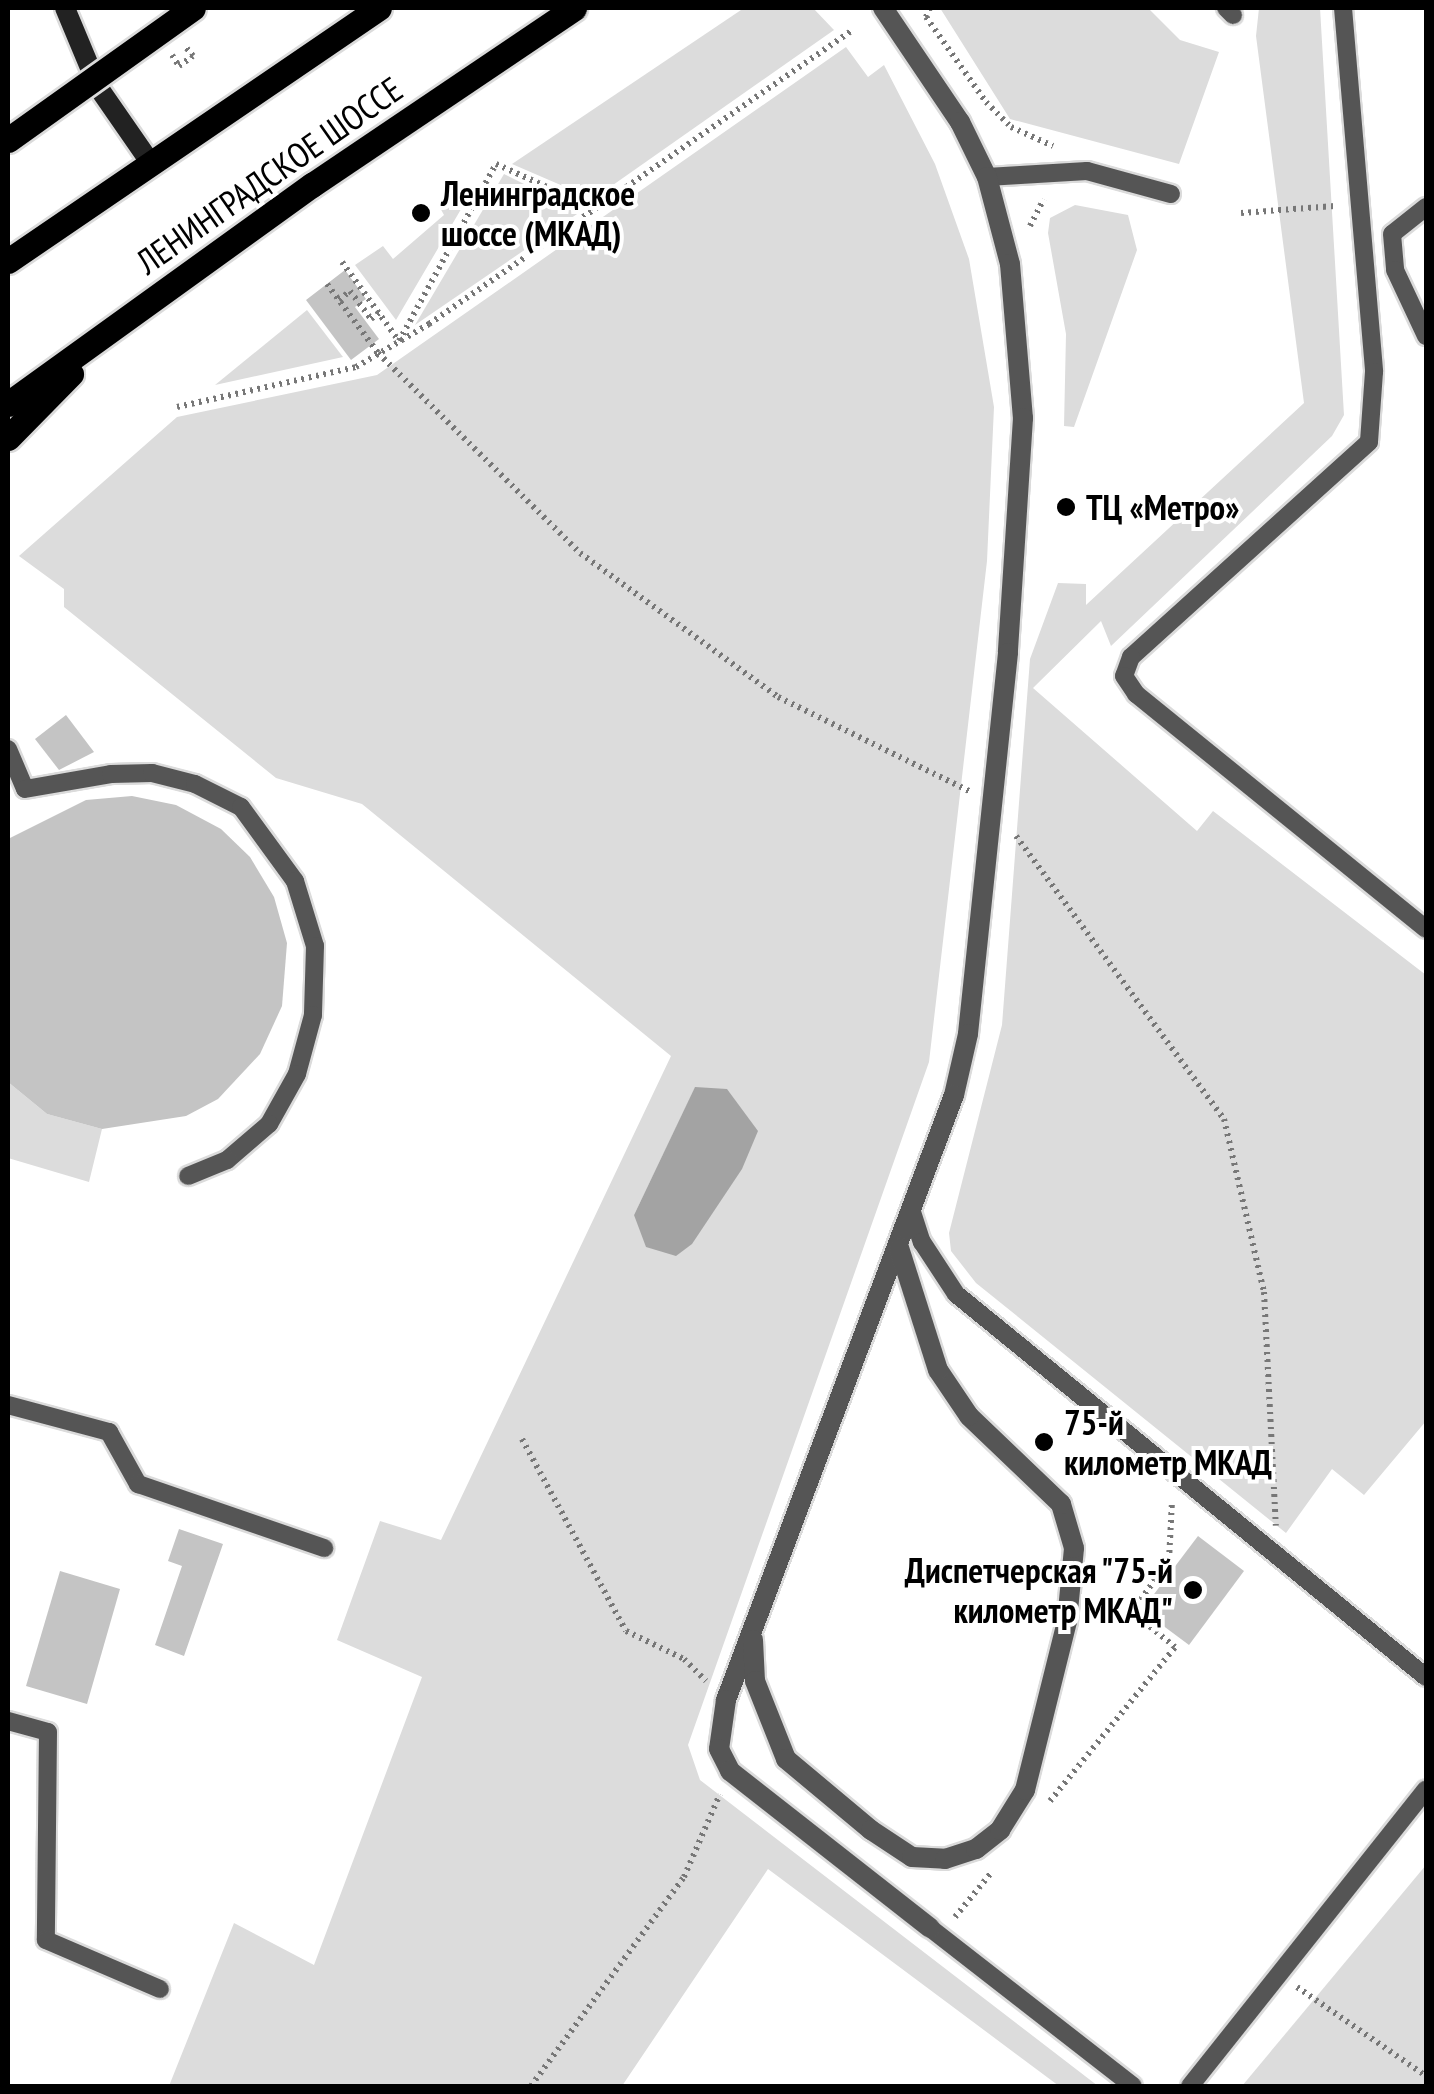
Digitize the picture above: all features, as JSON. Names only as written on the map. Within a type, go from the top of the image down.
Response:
[{"type":"main road","points":[[8,140],[193,8]]},
{"type":"main road","points":[[8,261],[379,8]]},
{"type":"main road","name":"ЛЕНИНГРАДСКОЕ ШОССЕ","points":[[8,404],[574,8]]},
{"type":"main road","points":[[8,438],[126,319]]},
{"type":"street","points":[[64,8],[98,87],[150,162]]},
{"type":"street","points":[[884,8],[905,31],[987,176],[1010,264],[1023,418],[1008,653],[968,1034],[899,1248],[726,1700],[719,1749],[730,1771],[930,1928]]},
{"type":"street","points":[[752,1633],[755,1681],[786,1759],[871,1830],[912,1857],[945,1859],[976,1849],[1000,1830],[1024,1790],[1067,1621],[1074,1548],[1061,1504],[970,1416],[938,1370],[899,1248]]},
{"type":"lane","points":[[1344,8],[1374,372],[1370,442],[1131,658],[1124,676],[1136,694],[1426,930]]},
{"type":"lane","points":[[987,176],[1087,171],[1171,194]]},
{"type":"lane","points":[[1426,207],[1392,234],[1395,270],[1426,336]]},
{"type":"lane","points":[[8,749],[25,789],[111,774],[152,773],[195,784],[241,807],[295,881],[315,946],[313,1016],[297,1074],[269,1124],[227,1160],[188,1176]]},
{"type":"lane","points":[[912,1212],[922,1242],[956,1294],[1294,1569],[1423,1667]]},
{"type":"lane","points":[[8,1408],[109,1432],[138,1484],[324,1548]]},
{"type":"lane","points":[[8,1721],[48,1732],[46,1940],[160,1989]]},
{"type":"lane","points":[[1190,2086],[1426,1789]]},
{"type":"lane","points":[[930,1928],[1133,2086]]},
{"type":"path","points":[[926,17],[930,8]]},
{"type":"path","points":[[177,407],[356,367],[595,209],[854,29]]},
{"type":"path","points":[[399,341],[496,164],[595,209]]},
{"type":"path","points":[[1241,213],[1360,204]]},
{"type":"path","points":[[342,262],[399,341]]},
{"type":"path","points":[[327,284],[378,353],[595,564],[778,697],[990,802]]},
{"type":"path","points":[[339,300],[350,291],[371,318],[380,312]]},
{"type":"path","points":[[1008,846],[1010,827],[1224,1119],[1264,1292],[1277,1537],[1263,1526]]},
{"type":"path","points":[[522,1439],[626,1632],[684,1659],[726,1700]]},
{"type":"path","points":[[531,2086],[684,1877],[730,1771]]},
{"type":"path","points":[[1279,1974],[1426,2076]]},
{"type":"shaded area","points":[[744,8],[813,8],[834,30],[593,199],[512,164]]},
{"type":"shaded area","points":[[940,8],[1148,8],[1180,40],[1219,52],[1179,164],[1010,119]]},
{"type":"shaded area","points":[[1259,8],[1320,8],[1344,415],[1332,436],[1111,646],[1101,621],[1033,688],[1197,831],[1213,811],[1426,975],[1426,1421],[1364,1495],[1332,1469],[1286,1533],[976,1283],[951,1251],[949,1233],[1002,1025],[1030,659],[1058,583],[1086,584],[1086,605],[1304,403],[1256,36]]},
{"type":"shaded area","points":[[846,47],[868,77],[884,65],[935,164],[969,259],[994,407],[987,561],[929,1062],[688,1745],[700,1780],[1098,2086],[1059,2086],[768,1869],[622,2086],[169,2086],[234,1923],[314,1965],[422,1677],[337,1640],[380,1521],[441,1540],[671,1056],[362,804],[276,778],[64,607],[64,589],[19,556],[177,417],[377,375]],"holes":[[[695,1088],[692,1244],[634,1215]]]},
{"type":"shaded area","points":[[504,174],[580,212],[415,325]]},
{"type":"shaded area","points":[[463,191],[467,199],[396,320],[355,265],[383,246],[393,259],[444,215],[439,206]]},
{"type":"shaded area","points":[[1075,205],[1128,215],[1137,250],[1074,427],[1064,426],[1066,334],[1048,233],[1050,218]]},
{"type":"shaded area","points":[[307,310],[343,357],[215,385]]},
{"type":"shaded area","points":[[8,1082],[47,1114],[102,1129],[89,1182],[8,1158]]},
{"type":"shaded area","points":[[695,1087],[727,1089],[758,1131],[742,1169],[692,1244],[676,1256],[646,1247],[634,1215]]},
{"type":"shaded area","points":[[1426,1865],[1426,2086],[1242,2086]]},
{"type":"building","points":[[345,270],[366,299],[355,307],[379,339],[351,360],[306,300]]},
{"type":"building","points":[[66,715],[94,752],[59,770],[35,739]]},
{"type":"building","points":[[132,796],[176,805],[221,829],[250,857],[274,897],[287,943],[282,1006],[260,1054],[218,1099],[186,1116],[102,1129],[47,1114],[8,1082],[8,839],[86,800]]},
{"type":"building","points":[[179,1529],[223,1544],[184,1656],[155,1645],[182,1566],[168,1561]]},
{"type":"building","name":"Диспетчерская \"75-й километр МКАД\"","points":[[1198,1536],[1244,1571],[1189,1645],[1142,1610]]},
{"type":"building","points":[[60,1571],[120,1589],[87,1704],[26,1686]]},
{"type":"place","name":"Ленинградское шоссе (МКАД)","points":[[421,213]]},
{"type":"place","name":"ТЦ «Метро»","points":[[1066,507]]},
{"type":"place","name":"75-й километр МКАД","points":[[1044,1442]]},
{"type":"place","name":"Диспетчерская \"75-й километр МКАД\"","points":[[1193,1590]]}]
